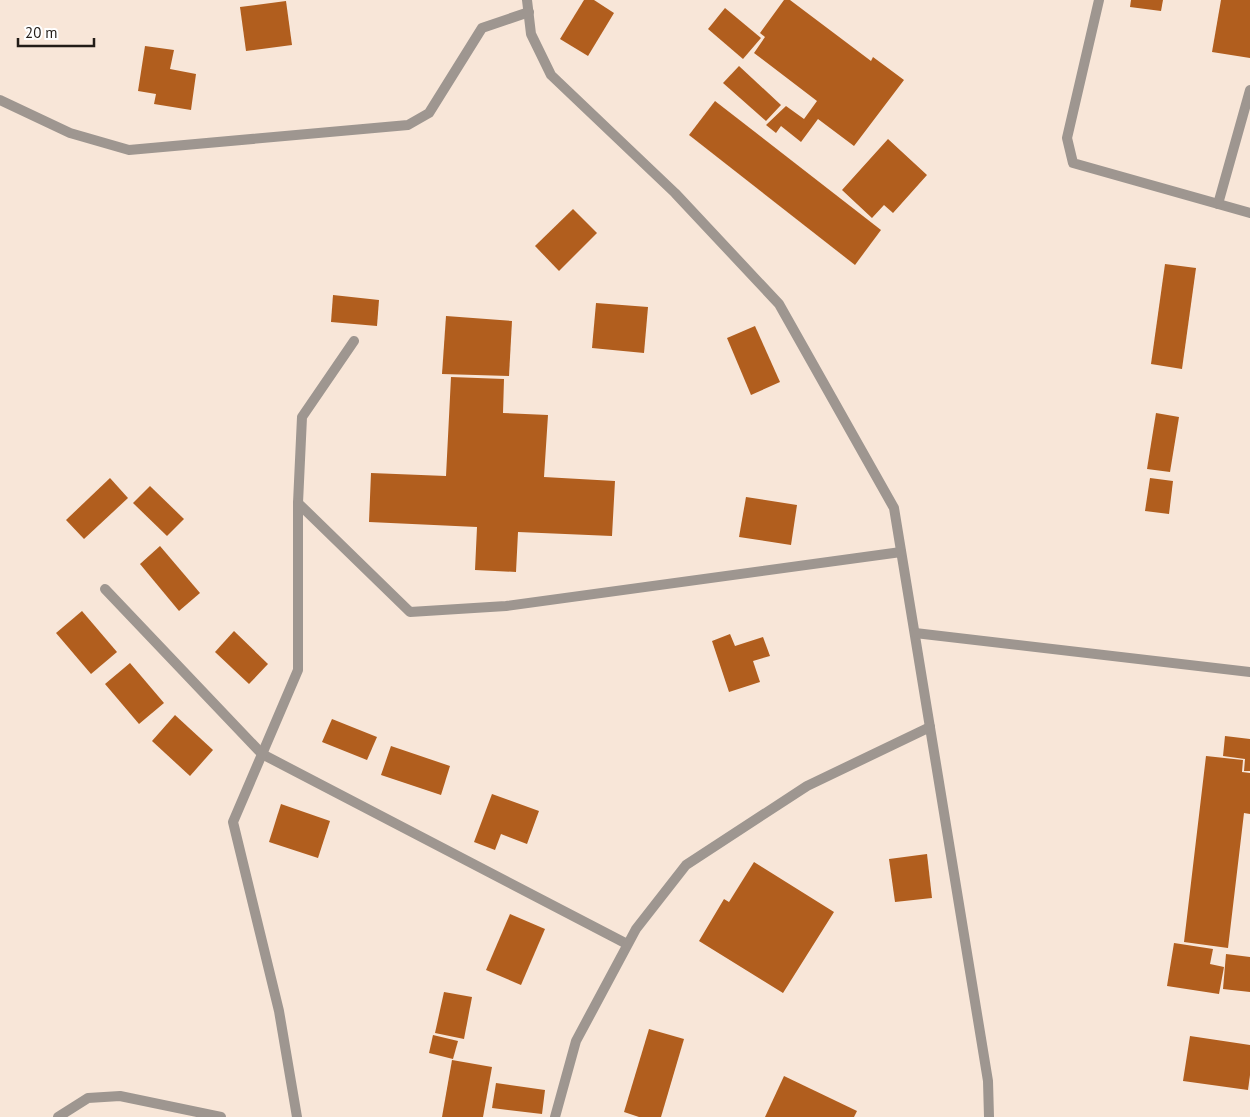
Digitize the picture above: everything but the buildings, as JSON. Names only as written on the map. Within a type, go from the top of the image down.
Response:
[{"type":"lane","points":[[527,0],[532,34],[551,75],[675,193],[780,304],[894,508],[988,1081],[989,1117]]},
{"type":"lane","points":[[1099,0],[1067,138],[1073,163],[1250,214]]},
{"type":"lane","points":[[0,100],[70,133],[129,150],[408,125],[429,113],[482,28],[529,12]]},
{"type":"lane","points":[[1218,204],[1250,90]]},
{"type":"lane","points":[[297,1117],[279,1011],[233,822],[298,670],[298,503],[302,416],[354,341]]},
{"type":"lane","points":[[298,503],[410,612],[506,606],[901,552]]},
{"type":"lane","points":[[105,589],[262,754],[627,944]]},
{"type":"lane","points":[[915,633],[1250,672]]},
{"type":"lane","points":[[555,1117],[576,1041],[636,929],[686,865],[807,786],[930,727]]},
{"type":"lane","points":[[58,1117],[88,1098],[120,1096],[221,1117]]}]
